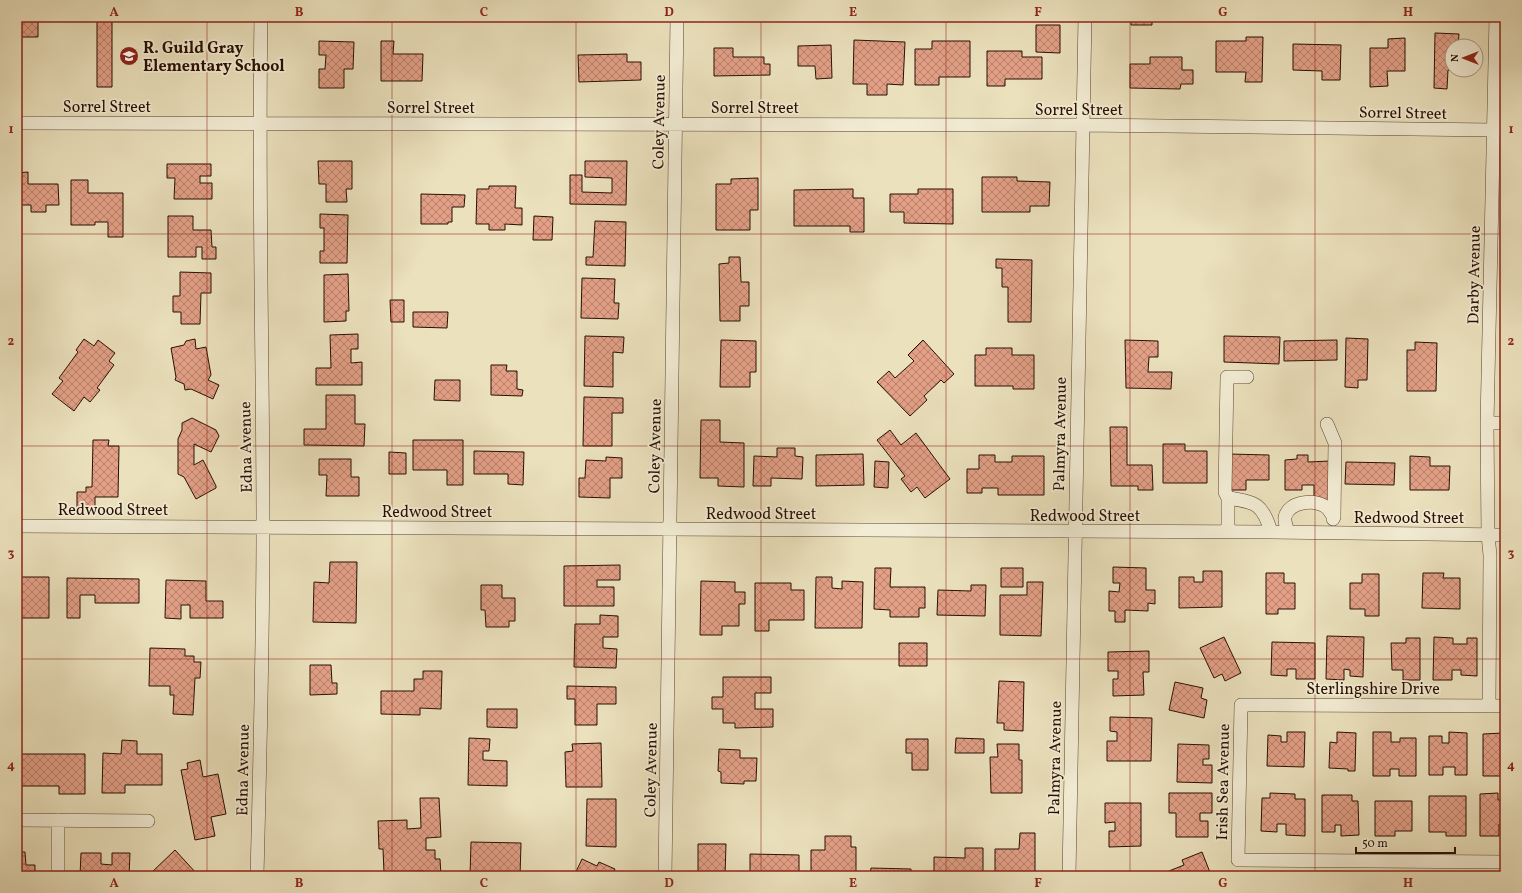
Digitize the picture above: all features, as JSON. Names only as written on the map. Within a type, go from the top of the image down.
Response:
[{"type":"street","name":"Edna Avenue","points":[[257,876],[262,665],[263,526],[259,124],[262,17]]},
{"type":"street","name":"Coley Avenue","points":[[665,876],[677,17]]},
{"type":"street","name":"Palmyra Avenue","points":[[1069,876],[1084,17]]},
{"type":"street","name":"Darby Avenue","points":[[1489,706],[1490,555],[1488,535],[1487,423],[1496,17]]},
{"type":"street","name":"Sorrel Street","points":[[17,123],[1082,125],[1494,130]]},
{"type":"street","points":[[1228,532],[1228,498],[1225,492],[1227,377],[1247,377]]},
{"type":"street","points":[[1487,423],[1505,423]]},
{"type":"street","points":[[1327,424],[1335,443],[1334,516],[1330,534]]},
{"type":"street","points":[[1228,498],[1250,501],[1261,508],[1266,516],[1270,532]]},
{"type":"street","points":[[1288,532],[1285,518],[1289,510],[1296,504],[1305,503],[1326,507],[1334,516]]},
{"type":"street","name":"Redwood Street","points":[[17,526],[1288,532],[1330,534],[1505,535]]},
{"type":"street","name":"Sterlingshire Drive","points":[[1241,704],[1505,706]]},
{"type":"street","name":"Irish Sea Avenue","points":[[1241,704],[1238,860],[1505,862]]},
{"type":"street","points":[[17,820],[148,821]]},
{"type":"street","points":[[58,820],[58,876]]},
{"type":"building","points":[[17,17],[38,17],[38,37],[17,37]]},
{"type":"building","points":[[97,17],[112,17],[112,87],[97,87]]},
{"type":"building","points":[[1131,17],[1152,17],[1152,25],[1131,25]]},
{"type":"building","points":[[1036,25],[1060,25],[1060,53],[1036,52]]},
{"type":"building","points":[[1435,33],[1459,34],[1459,38],[1444,38],[1444,78],[1448,78],[1447,89],[1434,88]]},
{"type":"building","points":[[1246,37],[1263,37],[1262,82],[1245,82],[1246,72],[1216,72],[1216,41],[1246,41]]},
{"type":"building","points":[[1405,38],[1405,71],[1387,71],[1388,86],[1370,87],[1370,48],[1388,48],[1388,39]]},
{"type":"building","points":[[854,40],[905,42],[903,85],[887,84],[887,95],[867,95],[867,84],[853,84]]},
{"type":"building","points":[[319,41],[354,42],[353,69],[344,69],[344,88],[319,88],[319,69],[325,69],[326,55],[319,55]]},
{"type":"building","points":[[381,41],[394,41],[393,54],[423,54],[422,81],[381,81]]},
{"type":"building","points":[[932,41],[970,41],[970,77],[939,77],[939,85],[915,85],[915,49],[932,49]]},
{"type":"building","points":[[1293,44],[1341,45],[1340,80],[1322,80],[1322,71],[1293,70]]},
{"type":"building","points":[[831,45],[832,78],[816,79],[815,66],[798,66],[798,46]]},
{"type":"building","points":[[714,48],[733,48],[733,57],[764,57],[764,64],[770,64],[770,75],[714,76]]},
{"type":"building","points":[[987,51],[1022,51],[1022,57],[1042,57],[1042,79],[1005,79],[1005,86],[987,86]]},
{"type":"building","points":[[627,54],[627,62],[641,62],[641,80],[579,82],[578,55]]},
{"type":"building","points":[[1150,57],[1182,57],[1182,70],[1193,70],[1193,84],[1181,84],[1180,89],[1130,88],[1130,64],[1150,64]]},
{"type":"building","points":[[318,161],[352,161],[352,189],[346,189],[347,202],[326,202],[326,184],[319,184]]},
{"type":"building","points":[[585,161],[627,161],[626,205],[570,204],[570,175],[582,175],[582,192],[612,193],[612,178],[585,177]]},
{"type":"building","points":[[167,164],[211,164],[211,176],[200,176],[200,183],[212,183],[212,199],[174,199],[175,178],[167,178]]},
{"type":"building","points":[[28,172],[28,184],[58,184],[59,205],[46,205],[46,212],[31,212],[31,205],[17,205],[17,173]]},
{"type":"building","points":[[982,177],[1017,177],[1017,181],[1050,182],[1049,206],[1030,206],[1030,212],[982,212]]},
{"type":"building","points":[[758,178],[758,210],[750,210],[750,230],[716,230],[716,184],[731,184],[731,179]]},
{"type":"building","points":[[71,180],[88,180],[88,193],[123,193],[123,237],[108,237],[108,222],[95,222],[95,225],[71,225]]},
{"type":"building","points":[[489,186],[516,186],[515,208],[522,208],[522,225],[505,224],[505,230],[489,230],[489,224],[476,224],[477,189],[489,189]]},
{"type":"building","points":[[853,189],[853,198],[864,198],[864,232],[850,232],[850,226],[794,226],[794,190]]},
{"type":"building","points":[[918,189],[953,189],[953,224],[904,223],[904,212],[890,212],[890,194],[918,194]]},
{"type":"building","points":[[421,194],[465,195],[464,207],[452,207],[452,222],[448,222],[448,224],[421,224]]},
{"type":"building","points":[[320,214],[348,215],[347,263],[320,263],[320,251],[324,251],[324,228],[320,228]]},
{"type":"building","points":[[168,216],[193,216],[193,230],[211,230],[212,247],[216,247],[216,259],[202,259],[202,247],[196,247],[196,257],[168,257]]},
{"type":"building","points":[[534,216],[553,217],[552,240],[533,240]]},
{"type":"building","points":[[595,221],[626,222],[625,266],[586,265],[586,257],[593,257]]},
{"type":"building","points":[[729,257],[740,257],[741,282],[749,282],[749,306],[740,306],[740,321],[720,321],[719,264],[729,263]]},
{"type":"building","points":[[996,259],[1032,260],[1031,322],[1008,322],[1008,287],[1002,287],[1002,268],[996,268]]},
{"type":"building","points":[[180,272],[211,273],[211,293],[201,293],[200,324],[181,324],[181,312],[173,312],[173,296],[180,296]]},
{"type":"building","points":[[348,274],[349,311],[346,311],[346,321],[324,322],[324,275]]},
{"type":"building","points":[[582,278],[615,279],[614,303],[619,303],[618,319],[581,318]]},
{"type":"building","points":[[390,300],[404,300],[404,322],[391,322]]},
{"type":"building","points":[[413,312],[448,312],[447,328],[413,327]]},
{"type":"building","points":[[358,334],[358,349],[351,349],[351,363],[362,362],[362,385],[316,385],[316,368],[331,368],[330,335]]},
{"type":"building","points":[[585,336],[624,337],[623,353],[613,352],[613,387],[584,386]]},
{"type":"building","points":[[1224,336],[1280,337],[1279,364],[1224,362]]},
{"type":"building","points":[[1346,338],[1368,339],[1367,380],[1358,380],[1358,388],[1345,387]]},
{"type":"building","points":[[84,339],[94,346],[98,340],[115,353],[109,361],[114,365],[97,388],[100,390],[90,402],[84,397],[74,411],[52,394],[63,381],[59,378],[78,352],[76,350]]},
{"type":"building","points":[[195,339],[196,349],[206,347],[211,375],[208,380],[219,385],[213,399],[191,389],[185,390],[184,384],[175,380],[176,377],[171,348],[184,345],[186,341]]},
{"type":"building","points":[[721,340],[756,341],[756,372],[750,372],[750,387],[720,387]]},
{"type":"building","points":[[923,340],[954,374],[944,383],[941,380],[924,396],[927,400],[910,416],[877,382],[889,371],[895,378],[914,361],[908,355]]},
{"type":"building","points":[[1125,340],[1158,341],[1158,357],[1149,357],[1148,372],[1172,372],[1171,389],[1126,388]]},
{"type":"building","points":[[1337,340],[1337,360],[1284,361],[1284,341]]},
{"type":"building","points":[[1415,342],[1437,343],[1436,391],[1407,391],[1407,350],[1415,350]]},
{"type":"building","points":[[986,348],[1012,348],[1012,355],[1034,355],[1034,389],[1013,389],[1013,386],[975,386],[975,355],[986,355]]},
{"type":"building","points":[[491,365],[507,365],[506,371],[517,371],[517,389],[523,390],[522,396],[491,395]]},
{"type":"building","points":[[435,380],[460,380],[460,401],[434,400]]},
{"type":"building","points":[[326,395],[355,395],[355,424],[365,424],[364,446],[304,445],[304,429],[326,429]]},
{"type":"building","points":[[584,397],[623,398],[623,413],[612,413],[612,446],[583,446]]},
{"type":"building","points":[[192,418],[216,430],[219,436],[211,452],[194,444],[194,465],[203,460],[216,486],[216,488],[196,499],[184,477],[178,474],[178,439],[182,430],[182,423]]},
{"type":"building","points":[[701,420],[720,420],[720,442],[744,443],[744,487],[718,486],[718,478],[700,478]]},
{"type":"building","points":[[1110,427],[1127,427],[1127,465],[1152,465],[1153,490],[1138,490],[1138,486],[1111,486]]},
{"type":"building","points":[[890,430],[901,445],[916,433],[950,479],[925,498],[917,487],[911,492],[901,479],[905,476],[877,440]]},
{"type":"building","points":[[93,440],[109,440],[108,446],[119,446],[118,497],[95,497],[95,510],[77,510],[77,492],[86,492],[86,487],[92,487]]},
{"type":"building","points":[[413,440],[463,440],[463,485],[447,485],[447,470],[413,470]]},
{"type":"building","points":[[1163,444],[1185,444],[1185,451],[1207,451],[1207,483],[1163,483]]},
{"type":"building","points":[[777,448],[795,448],[795,456],[803,457],[802,479],[771,478],[771,486],[753,486],[754,456],[777,457]]},
{"type":"building","points":[[474,451],[524,452],[523,485],[508,484],[508,474],[474,474]]},
{"type":"building","points":[[389,452],[406,453],[406,474],[389,474]]},
{"type":"building","points":[[863,454],[864,485],[816,486],[816,455]]},
{"type":"building","points":[[1229,454],[1269,455],[1269,480],[1246,480],[1246,490],[1228,490]]},
{"type":"building","points":[[979,455],[995,455],[995,462],[1012,462],[1012,456],[1044,456],[1044,495],[998,495],[998,488],[982,488],[982,493],[967,493],[967,469],[979,469]]},
{"type":"building","points":[[1297,455],[1308,455],[1308,462],[1330,461],[1330,501],[1314,501],[1314,485],[1302,485],[1302,490],[1285,490],[1285,460],[1297,459]]},
{"type":"building","points":[[1410,456],[1430,457],[1430,466],[1450,466],[1449,490],[1410,490]]},
{"type":"building","points":[[606,457],[622,458],[622,478],[610,478],[610,498],[579,497],[579,478],[585,478],[586,460],[606,461]]},
{"type":"building","points":[[319,459],[351,459],[351,477],[359,477],[359,496],[326,496],[327,475],[319,475]]},
{"type":"building","points":[[875,461],[889,462],[888,488],[874,487]]},
{"type":"building","points":[[1346,462],[1395,463],[1394,485],[1345,484]]},
{"type":"building","points":[[330,562],[357,562],[356,623],[313,622],[314,582],[329,583]]},
{"type":"building","points":[[620,565],[620,580],[597,580],[597,587],[614,587],[614,606],[564,606],[564,566]]},
{"type":"building","points":[[1113,567],[1146,568],[1146,590],[1155,590],[1155,604],[1148,603],[1148,611],[1125,610],[1125,622],[1115,622],[1115,611],[1109,611],[1109,591],[1119,592],[1120,583],[1113,583]]},
{"type":"building","points":[[875,568],[891,568],[890,587],[925,587],[925,608],[919,608],[919,617],[890,617],[890,610],[874,609]]},
{"type":"building","points":[[1001,568],[1023,568],[1023,587],[1001,587]]},
{"type":"building","points":[[1203,571],[1222,571],[1222,607],[1179,608],[1179,577],[1194,577],[1194,582],[1203,582]]},
{"type":"building","points":[[1266,573],[1284,573],[1284,583],[1295,583],[1295,609],[1278,609],[1278,614],[1266,614]]},
{"type":"building","points":[[1423,573],[1444,573],[1443,578],[1460,578],[1460,609],[1422,608]]},
{"type":"building","points":[[1362,574],[1379,574],[1379,616],[1365,616],[1365,609],[1350,609],[1350,583],[1362,583]]},
{"type":"building","points":[[17,577],[49,577],[49,618],[17,618]]},
{"type":"building","points":[[816,577],[832,577],[832,588],[842,589],[842,581],[863,582],[862,628],[815,628]]},
{"type":"building","points":[[67,578],[139,579],[139,603],[95,603],[95,595],[80,595],[80,618],[67,618]]},
{"type":"building","points":[[166,580],[206,581],[206,601],[223,601],[223,618],[190,618],[190,605],[181,605],[181,619],[165,618]]},
{"type":"building","points":[[701,581],[735,582],[735,592],[745,592],[745,604],[739,604],[739,626],[722,626],[722,635],[700,635]]},
{"type":"building","points":[[1027,582],[1043,582],[1041,636],[1000,635],[1000,595],[1027,595]]},
{"type":"building","points":[[755,583],[791,583],[791,590],[804,590],[804,620],[769,620],[769,631],[755,631]]},
{"type":"building","points":[[481,585],[502,585],[502,598],[515,598],[515,621],[509,621],[509,627],[486,627],[485,610],[481,610]]},
{"type":"building","points":[[971,585],[986,585],[985,616],[937,615],[938,590],[971,591]]},
{"type":"building","points":[[600,615],[618,616],[618,637],[603,637],[603,648],[617,649],[616,668],[574,667],[575,624],[600,624]]},
{"type":"building","points":[[1327,636],[1364,637],[1363,677],[1350,676],[1350,670],[1344,669],[1344,680],[1326,679]]},
{"type":"building","points":[[1224,637],[1241,673],[1225,681],[1222,674],[1214,678],[1200,648]]},
{"type":"building","points":[[1434,637],[1453,638],[1453,644],[1467,644],[1467,638],[1477,638],[1477,676],[1461,675],[1461,670],[1452,670],[1452,680],[1433,680]]},
{"type":"building","points":[[1406,638],[1420,638],[1420,680],[1403,680],[1403,670],[1392,670],[1391,643],[1406,643]]},
{"type":"building","points":[[1272,642],[1315,643],[1315,679],[1296,679],[1296,669],[1287,669],[1287,676],[1271,675]]},
{"type":"building","points":[[899,643],[927,643],[927,666],[899,666]]},
{"type":"building","points":[[150,648],[185,649],[185,656],[194,656],[194,662],[201,662],[200,678],[195,678],[193,715],[173,714],[174,695],[170,695],[170,686],[149,686]]},
{"type":"building","points":[[1149,651],[1149,672],[1143,672],[1144,695],[1113,696],[1113,679],[1118,679],[1118,671],[1108,671],[1108,652]]},
{"type":"building","points":[[310,665],[331,665],[332,683],[337,683],[337,694],[310,695]]},
{"type":"building","points":[[423,671],[442,671],[441,709],[420,708],[420,715],[381,714],[381,691],[414,691],[414,679],[423,679]]},
{"type":"building","points":[[723,677],[771,677],[771,693],[755,693],[755,709],[773,709],[773,727],[735,728],[735,723],[723,723],[723,709],[712,709],[712,697],[723,697]]},
{"type":"building","points":[[999,681],[1024,682],[1023,731],[1004,730],[1004,723],[997,723]]},
{"type":"building","points":[[1175,682],[1203,688],[1201,698],[1207,700],[1204,718],[1169,710]]},
{"type":"building","points":[[567,686],[616,687],[616,704],[597,704],[597,725],[575,725],[575,699],[567,699]]},
{"type":"building","points":[[487,709],[517,709],[517,728],[487,727]]},
{"type":"building","points":[[1110,717],[1152,718],[1151,761],[1107,761],[1107,741],[1117,741],[1117,732],[1110,731]]},
{"type":"building","points":[[1287,732],[1305,732],[1304,767],[1267,766],[1268,735],[1281,736],[1281,742],[1287,742]]},
{"type":"building","points":[[1337,732],[1356,733],[1355,771],[1329,768],[1330,742],[1337,743]]},
{"type":"building","points":[[1373,732],[1391,732],[1391,742],[1400,742],[1400,738],[1416,738],[1416,776],[1399,776],[1399,769],[1390,769],[1390,776],[1373,776]]},
{"type":"building","points":[[1449,732],[1467,733],[1467,775],[1455,775],[1455,767],[1443,767],[1443,775],[1429,775],[1429,736],[1442,736],[1442,743],[1449,743]]},
{"type":"building","points":[[1503,733],[1503,739],[1505,739],[1505,776],[1483,776],[1483,734]]},
{"type":"building","points":[[469,738],[490,739],[489,751],[483,751],[483,760],[507,761],[507,786],[468,785]]},
{"type":"building","points":[[956,738],[984,739],[984,753],[955,753]]},
{"type":"building","points":[[906,739],[928,739],[928,770],[912,770],[912,753],[906,753]]},
{"type":"building","points":[[122,740],[137,741],[137,754],[162,754],[162,785],[125,785],[125,793],[102,793],[103,753],[121,754]]},
{"type":"building","points":[[601,743],[602,787],[566,787],[565,752],[573,751],[572,744]]},
{"type":"building","points":[[997,744],[1019,744],[1019,760],[1022,760],[1022,793],[991,793],[990,757],[998,757]]},
{"type":"building","points":[[1178,744],[1209,745],[1209,759],[1203,759],[1203,765],[1212,765],[1212,783],[1177,782]]},
{"type":"building","points":[[719,749],[740,750],[740,758],[757,758],[756,781],[744,781],[744,784],[721,783],[721,772],[718,771]]},
{"type":"building","points":[[18,754],[85,754],[85,794],[59,794],[59,786],[18,786]]},
{"type":"building","points":[[200,760],[203,777],[218,774],[226,814],[211,817],[215,836],[195,840],[181,770],[188,769],[187,763]]},
{"type":"building","points":[[1169,793],[1212,793],[1212,813],[1200,813],[1200,821],[1208,821],[1208,837],[1176,837],[1176,813],[1169,813]]},
{"type":"building","points":[[1270,793],[1295,794],[1295,799],[1305,799],[1305,836],[1286,835],[1286,824],[1277,824],[1277,832],[1261,831],[1262,798],[1270,798]]},
{"type":"building","points":[[1498,793],[1498,800],[1505,800],[1505,824],[1499,824],[1499,836],[1480,836],[1480,794]]},
{"type":"building","points":[[1322,795],[1352,795],[1352,801],[1358,801],[1359,835],[1341,836],[1341,825],[1335,825],[1335,832],[1322,832]]},
{"type":"building","points":[[1429,796],[1466,796],[1466,836],[1446,836],[1446,832],[1429,832]]},
{"type":"building","points":[[420,798],[439,798],[441,837],[426,838],[426,850],[435,850],[435,859],[440,859],[441,876],[424,876],[424,871],[384,872],[383,849],[379,849],[378,821],[407,820],[407,829],[421,828]]},
{"type":"building","points":[[587,799],[616,799],[616,847],[586,846]]},
{"type":"building","points":[[1375,801],[1412,801],[1412,831],[1395,831],[1395,836],[1375,836]]},
{"type":"building","points":[[1105,803],[1141,803],[1141,846],[1109,847],[1109,831],[1115,831],[1115,822],[1105,823]]},
{"type":"building","points":[[1020,833],[1035,833],[1035,876],[995,876],[995,849],[1019,849]]},
{"type":"building","points":[[825,836],[851,836],[851,847],[856,847],[856,876],[811,876],[811,850],[825,850]]},
{"type":"building","points":[[471,842],[521,843],[520,876],[470,876]]},
{"type":"building","points":[[698,844],[726,844],[725,876],[698,876]]},
{"type":"building","points":[[965,848],[983,848],[983,876],[934,876],[934,857],[965,858]]},
{"type":"building","points":[[175,850],[197,874],[195,876],[154,876],[151,873]]},
{"type":"building","points":[[17,852],[25,852],[26,865],[35,865],[35,876],[17,876]]},
{"type":"building","points":[[1202,852],[1211,875],[1171,876],[1169,871],[1184,865],[1182,860]]},
{"type":"building","points":[[81,853],[101,853],[101,864],[112,865],[112,853],[130,853],[129,876],[80,876]]},
{"type":"building","points":[[750,854],[799,855],[799,876],[750,876]]},
{"type":"building","points":[[582,859],[597,866],[599,862],[615,869],[612,876],[574,876]]},
{"type":"building","points":[[871,868],[911,869],[911,874],[921,874],[921,876],[870,876]]},
{"type":"place","name":"R. Guild Gray Elementary School","points":[[129,56]]}]
